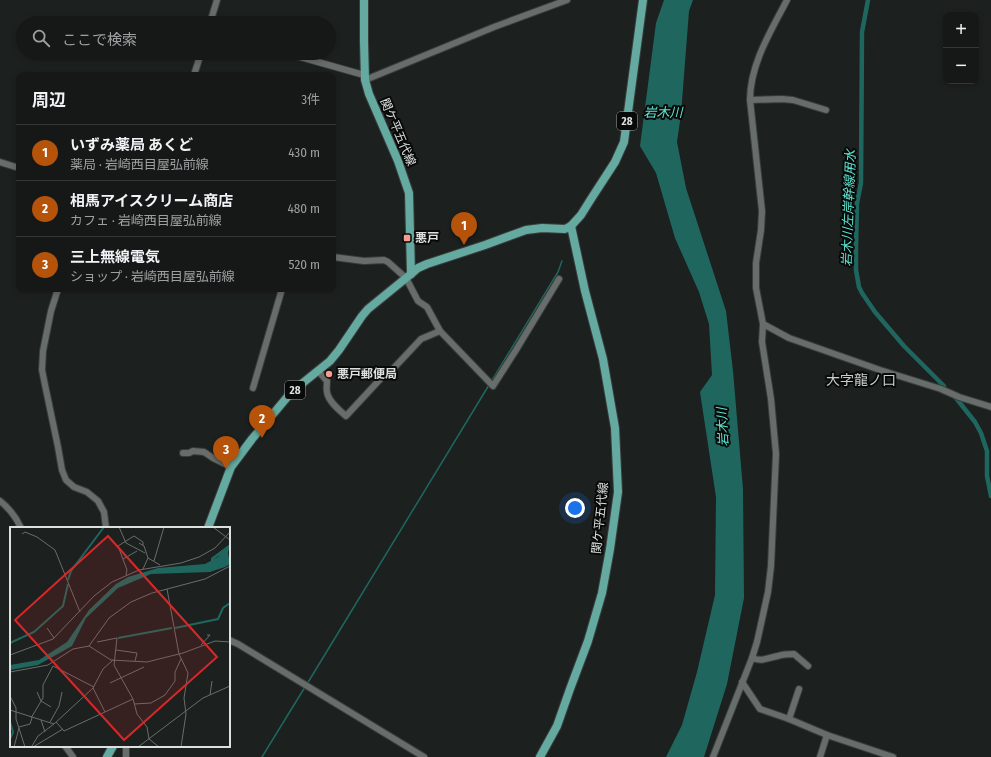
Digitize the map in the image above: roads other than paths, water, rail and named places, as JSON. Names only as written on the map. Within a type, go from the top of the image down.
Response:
[{"type":"main road","name":"関ケ平五代線","points":[[364,0],[365,78],[369,94],[398,161],[409,193],[408,276]]},
{"type":"main road","name":"28","points":[[208,527],[231,467],[252,439],[289,395],[330,361],[368,309],[418,268],[427,264],[526,230],[565,228],[571,226],[581,215],[615,162],[624,142],[643,0]]},
{"type":"main road","name":"関ケ平五代線","points":[[540,757],[557,726],[588,641],[602,593],[618,492],[615,428],[604,367],[571,226]]},
{"type":"main road","points":[[107,757],[112,747]]},
{"type":"street","points":[[212,16],[217,0]]},
{"type":"street","points":[[308,60],[365,78],[567,0]]},
{"type":"street","points":[[713,757],[757,642],[768,592],[771,566],[776,454],[771,399],[762,342],[762,324],[756,288],[756,263],[762,212],[750,92],[753,74],[765,43],[787,0]]},
{"type":"street","points":[[195,72],[199,60]]},
{"type":"street","points":[[750,100],[793,100],[826,110]]},
{"type":"street","points":[[0,162],[16,167]]},
{"type":"street","points":[[336,257],[364,261],[384,260],[408,276],[418,301],[427,307],[440,331],[494,386],[559,279]]},
{"type":"street","points":[[57,292],[51,311],[43,351],[42,370],[44,385],[62,470],[66,480],[74,487],[87,492],[98,501],[104,512],[106,527]]},
{"type":"street","points":[[253,388],[281,292]]},
{"type":"street","points":[[762,324],[788,338],[991,407]]},
{"type":"street","points":[[318,371],[326,381],[326,391],[330,400],[346,416],[385,374],[392,370],[420,338],[440,331]]},
{"type":"street","points":[[183,453],[193,451],[204,452],[231,467]]},
{"type":"street","points":[[0,501],[8,507],[18,520],[21,527]]},
{"type":"street","points":[[230,640],[424,757]]},
{"type":"street","points":[[752,658],[759,661],[779,655],[794,654],[808,666]]},
{"type":"street","points":[[742,682],[760,709],[827,735],[893,757]]},
{"type":"street","points":[[789,719],[799,689]]},
{"type":"street","points":[[820,757],[827,735]]},
{"type":"street","points":[[66,747],[73,757]]},
{"type":"water","name":"岩木川","points":[[664,0],[693,0],[689,11],[681,114],[677,142],[686,188],[726,311],[733,371],[743,489],[744,598],[727,684],[704,757],[666,757],[682,725],[697,672],[715,595],[716,497],[700,392],[712,375],[709,324],[699,292],[675,238],[656,173],[640,146],[656,23]]},
{"type":"waterway","name":"岩木川左岸幹線用水","points":[[868,0],[862,32],[861,183],[857,203],[856,247],[856,270],[859,287],[875,312],[904,346],[944,386]]},
{"type":"waterway","points":[[491,382],[558,272],[562,261]]},
{"type":"waterway","points":[[307,684],[489,385]]},
{"type":"waterway","name":"岩木川左岸幹線用水","points":[[956,398],[975,422],[981,433],[987,451],[987,476],[991,496]]},
{"type":"waterway","points":[[262,757],[305,687]]},
{"type":"place","name":"悪戸","points":[[407,238]]},
{"type":"place","name":"いずみ薬局 あくど","points":[[464,245]]},
{"type":"place","name":"悪戸郵便局","points":[[329,374]]},
{"type":"place","name":"相馬アイスクリーム商店","points":[[262,438]]},
{"type":"place","name":"三上無線電気","points":[[226,469]]},
{"type":"district","name":"大字龍ノ口","points":[[861,380]]}]
